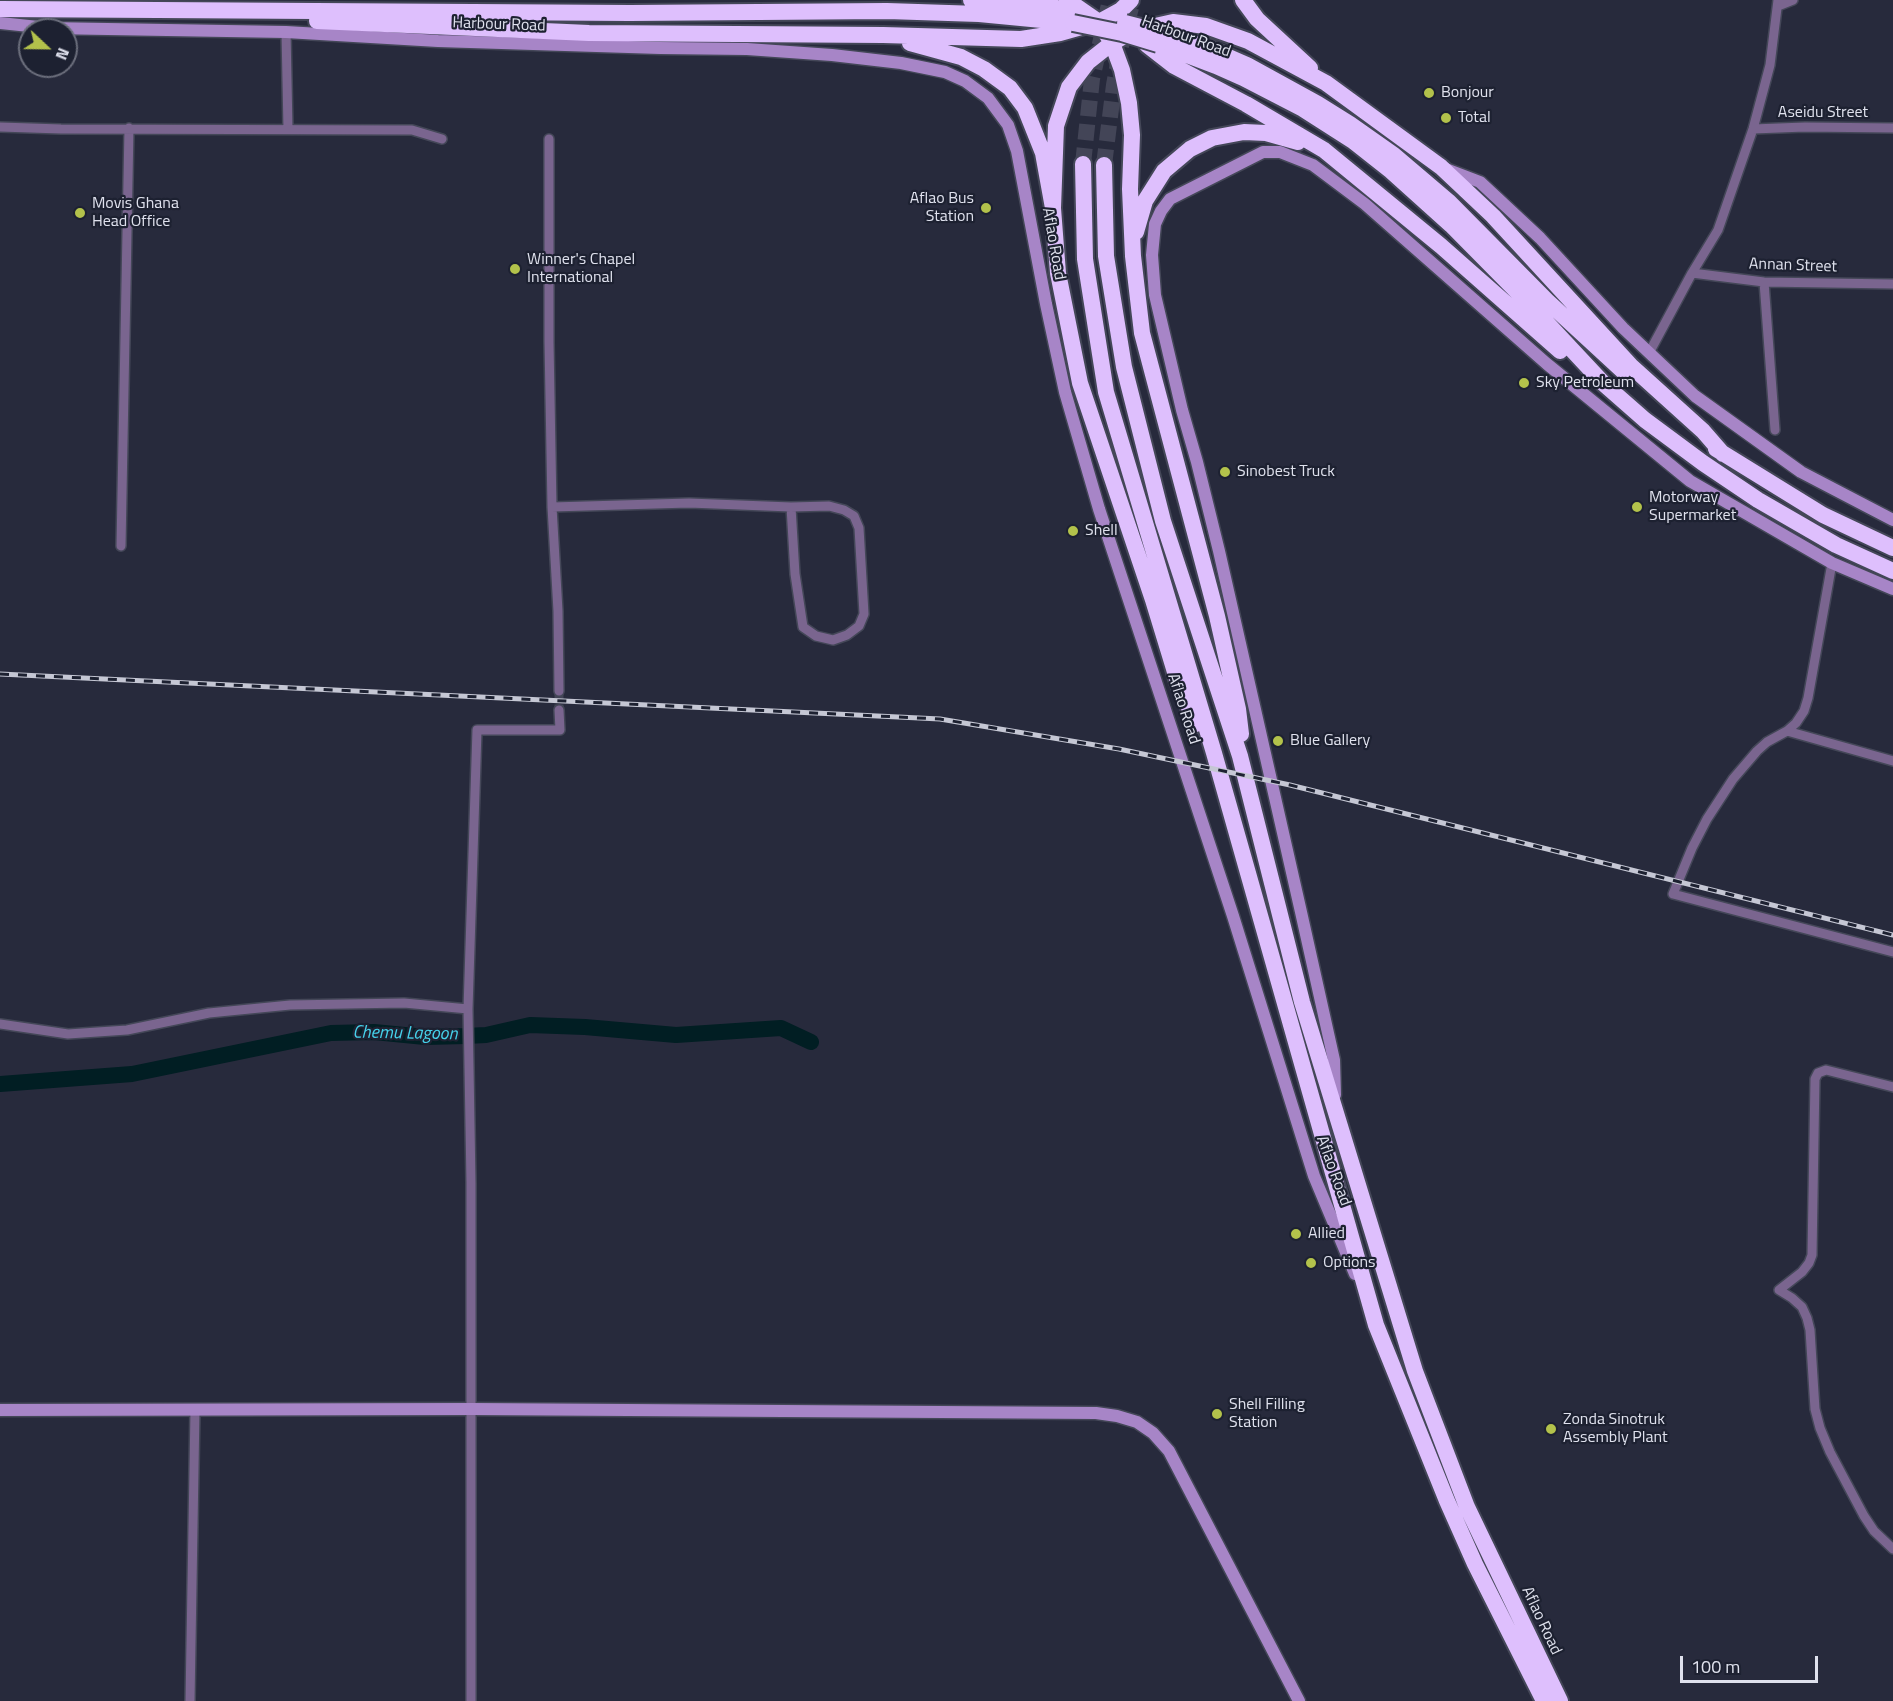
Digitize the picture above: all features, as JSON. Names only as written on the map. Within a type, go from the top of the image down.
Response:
[{"type":"highway","name":"Harbour Road","points":[[971,0],[1040,5],[1086,13],[1156,31],[1208,48],[1245,72]]},
{"type":"highway","points":[[1067,0],[1099,22],[1113,43],[1122,70],[1129,103],[1132,135],[1130,189],[1133,256],[1142,333],[1217,616],[1238,709],[1242,741],[1240,756]]},
{"type":"highway","points":[[1243,0],[1257,19],[1326,83],[1441,167],[1493,216],[1631,366],[1703,431],[1723,454]]},
{"type":"highway","points":[[255,10],[307,20],[488,30],[1021,39],[1060,33],[1099,22],[1124,4],[1133,31],[1151,49],[1174,66],[1246,104],[1324,150],[1441,246],[1579,368],[1604,384],[1645,420],[1703,464],[1758,500],[1836,545],[1893,571]]},
{"type":"highway","name":"Harbour Road","points":[[0,9],[946,12],[1031,17],[1098,27],[1122,33],[1216,66],[1245,72]]},
{"type":"highway","points":[[1053,208],[1056,126],[1069,87],[1088,62],[1133,31],[1173,22],[1206,26],[1248,41],[1326,83]]},
{"type":"highway","points":[[883,35],[961,57],[984,69],[1010,88],[1025,108],[1043,153],[1053,208],[1058,273],[1080,383],[1178,682],[1194,723],[1214,753]]},
{"type":"highway","points":[[1245,72],[1353,141],[1391,171],[1541,305],[1662,408],[1723,454],[1823,515],[1893,548]]},
{"type":"highway","points":[[1133,256],[1137,228],[1145,201],[1164,171],[1190,149],[1212,138],[1244,132],[1287,138],[1324,150]]},
{"type":"highway","name":"Aflao Road","points":[[1083,164],[1085,259],[1106,392],[1214,753],[1376,1325],[1474,1564],[1544,1701]]},
{"type":"highway","name":"Aflao Road","points":[[1104,165],[1106,256],[1124,367],[1163,521],[1240,756],[1294,970],[1336,1114],[1396,1314],[1419,1382],[1467,1506],[1560,1701]]},
{"type":"highway","points":[[1541,305],[1604,384]]},
{"type":"street","points":[[1649,353],[1718,230],[1753,129],[1770,65],[1778,3],[1793,0]]},
{"type":"street","name":"Harbour Road","points":[[0,24],[48,28],[286,32],[450,41],[747,49],[832,55],[901,63],[945,72],[965,81],[988,98]]},
{"type":"street","points":[[286,32],[288,129]]},
{"type":"street","name":"Aflao Road","points":[[988,98],[1008,125],[1017,151],[1065,392],[1099,509],[1233,916],[1314,1176],[1376,1325]]},
{"type":"street","points":[[0,127],[412,130],[442,139]]},
{"type":"street","points":[[121,546],[129,128]]},
{"type":"street","name":"Aseidu Street","points":[[1753,129],[1893,128]]},
{"type":"street","points":[[549,139],[549,342],[559,691]]},
{"type":"street","name":"Aflao Road","points":[[1336,1114],[1334,1060],[1219,551],[1175,384],[1155,295],[1152,255],[1155,224],[1170,199],[1263,152],[1280,152],[1313,165],[1365,204],[1547,364],[1690,481],[1832,563]]},
{"type":"street","points":[[1441,167],[1480,182],[1540,238],[1649,353],[1695,396],[1801,472],[1893,520]]},
{"type":"street","name":"Annan Street","points":[[1692,273],[1764,282],[1893,284]]},
{"type":"street","points":[[1764,282],[1775,430]]},
{"type":"street","points":[[552,507],[689,503],[791,507],[829,506],[844,510],[854,516],[859,528],[864,614],[859,626],[847,635],[833,640],[816,636],[803,627],[795,574],[791,507]]},
{"type":"street","points":[[1893,589],[1832,563],[1804,711],[1787,731],[1762,746],[1733,779],[1707,819],[1672,894],[1893,952]]},
{"type":"street","points":[[471,1701],[472,1409],[468,1009],[477,730],[560,730],[559,710]]},
{"type":"street","points":[[1787,731],[1893,761]]},
{"type":"street","points":[[0,1024],[68,1034],[126,1030],[209,1013],[290,1005],[404,1002],[468,1009]]},
{"type":"street","points":[[1893,1087],[1826,1070],[1818,1073],[1815,1078],[1812,1255],[1802,1272],[1779,1290],[1802,1307],[1807,1318],[1810,1330],[1815,1409],[1830,1452],[1864,1516],[1874,1531],[1893,1549]]},
{"type":"street","points":[[0,1410],[472,1409],[1096,1413],[1118,1416],[1137,1422],[1153,1433],[1169,1451],[1299,1701]]},
{"type":"street","points":[[190,1701],[195,1410]]},
{"type":"waterway","name":"Chemu Lagoon","points":[[0,1084],[132,1074],[331,1033],[374,1032],[425,1037],[466,1036],[486,1035],[530,1025],[676,1035],[781,1028],[811,1042]]},
{"type":"tunnel","points":[[1083,164],[1092,79],[1110,0]]},
{"type":"tunnel","points":[[1104,165],[1114,85],[1133,0]]},
{"type":"tunnel","points":[[559,691],[559,710]]},
{"type":"railway","points":[[0,674],[940,719],[1119,749],[1290,785],[1893,935]]},
{"type":"place","name":"Bonjour","points":[[1429,93]]},
{"type":"place","name":"Total","points":[[1446,118]]},
{"type":"place","name":"Aflao Bus Station","points":[[986,208]]},
{"type":"place","name":"Movis Ghana Head Office","points":[[80,213]]},
{"type":"place","name":"Winner's Chapel International","points":[[515,269]]},
{"type":"place","name":"Sky Petroleum","points":[[1524,383]]},
{"type":"place","name":"Sinobest Truck","points":[[1225,472]]},
{"type":"place","name":"Motorway Supermarket","points":[[1637,507]]},
{"type":"place","name":"Shell","points":[[1073,531]]},
{"type":"place","name":"Blue Gallery","points":[[1278,741]]},
{"type":"place","name":"Allied","points":[[1296,1234]]},
{"type":"place","name":"Options","points":[[1311,1263]]},
{"type":"place","name":"Shell Filling Station","points":[[1217,1414]]},
{"type":"place","name":"Zonda Sinotruk Assembly Plant","points":[[1551,1429]]}]
